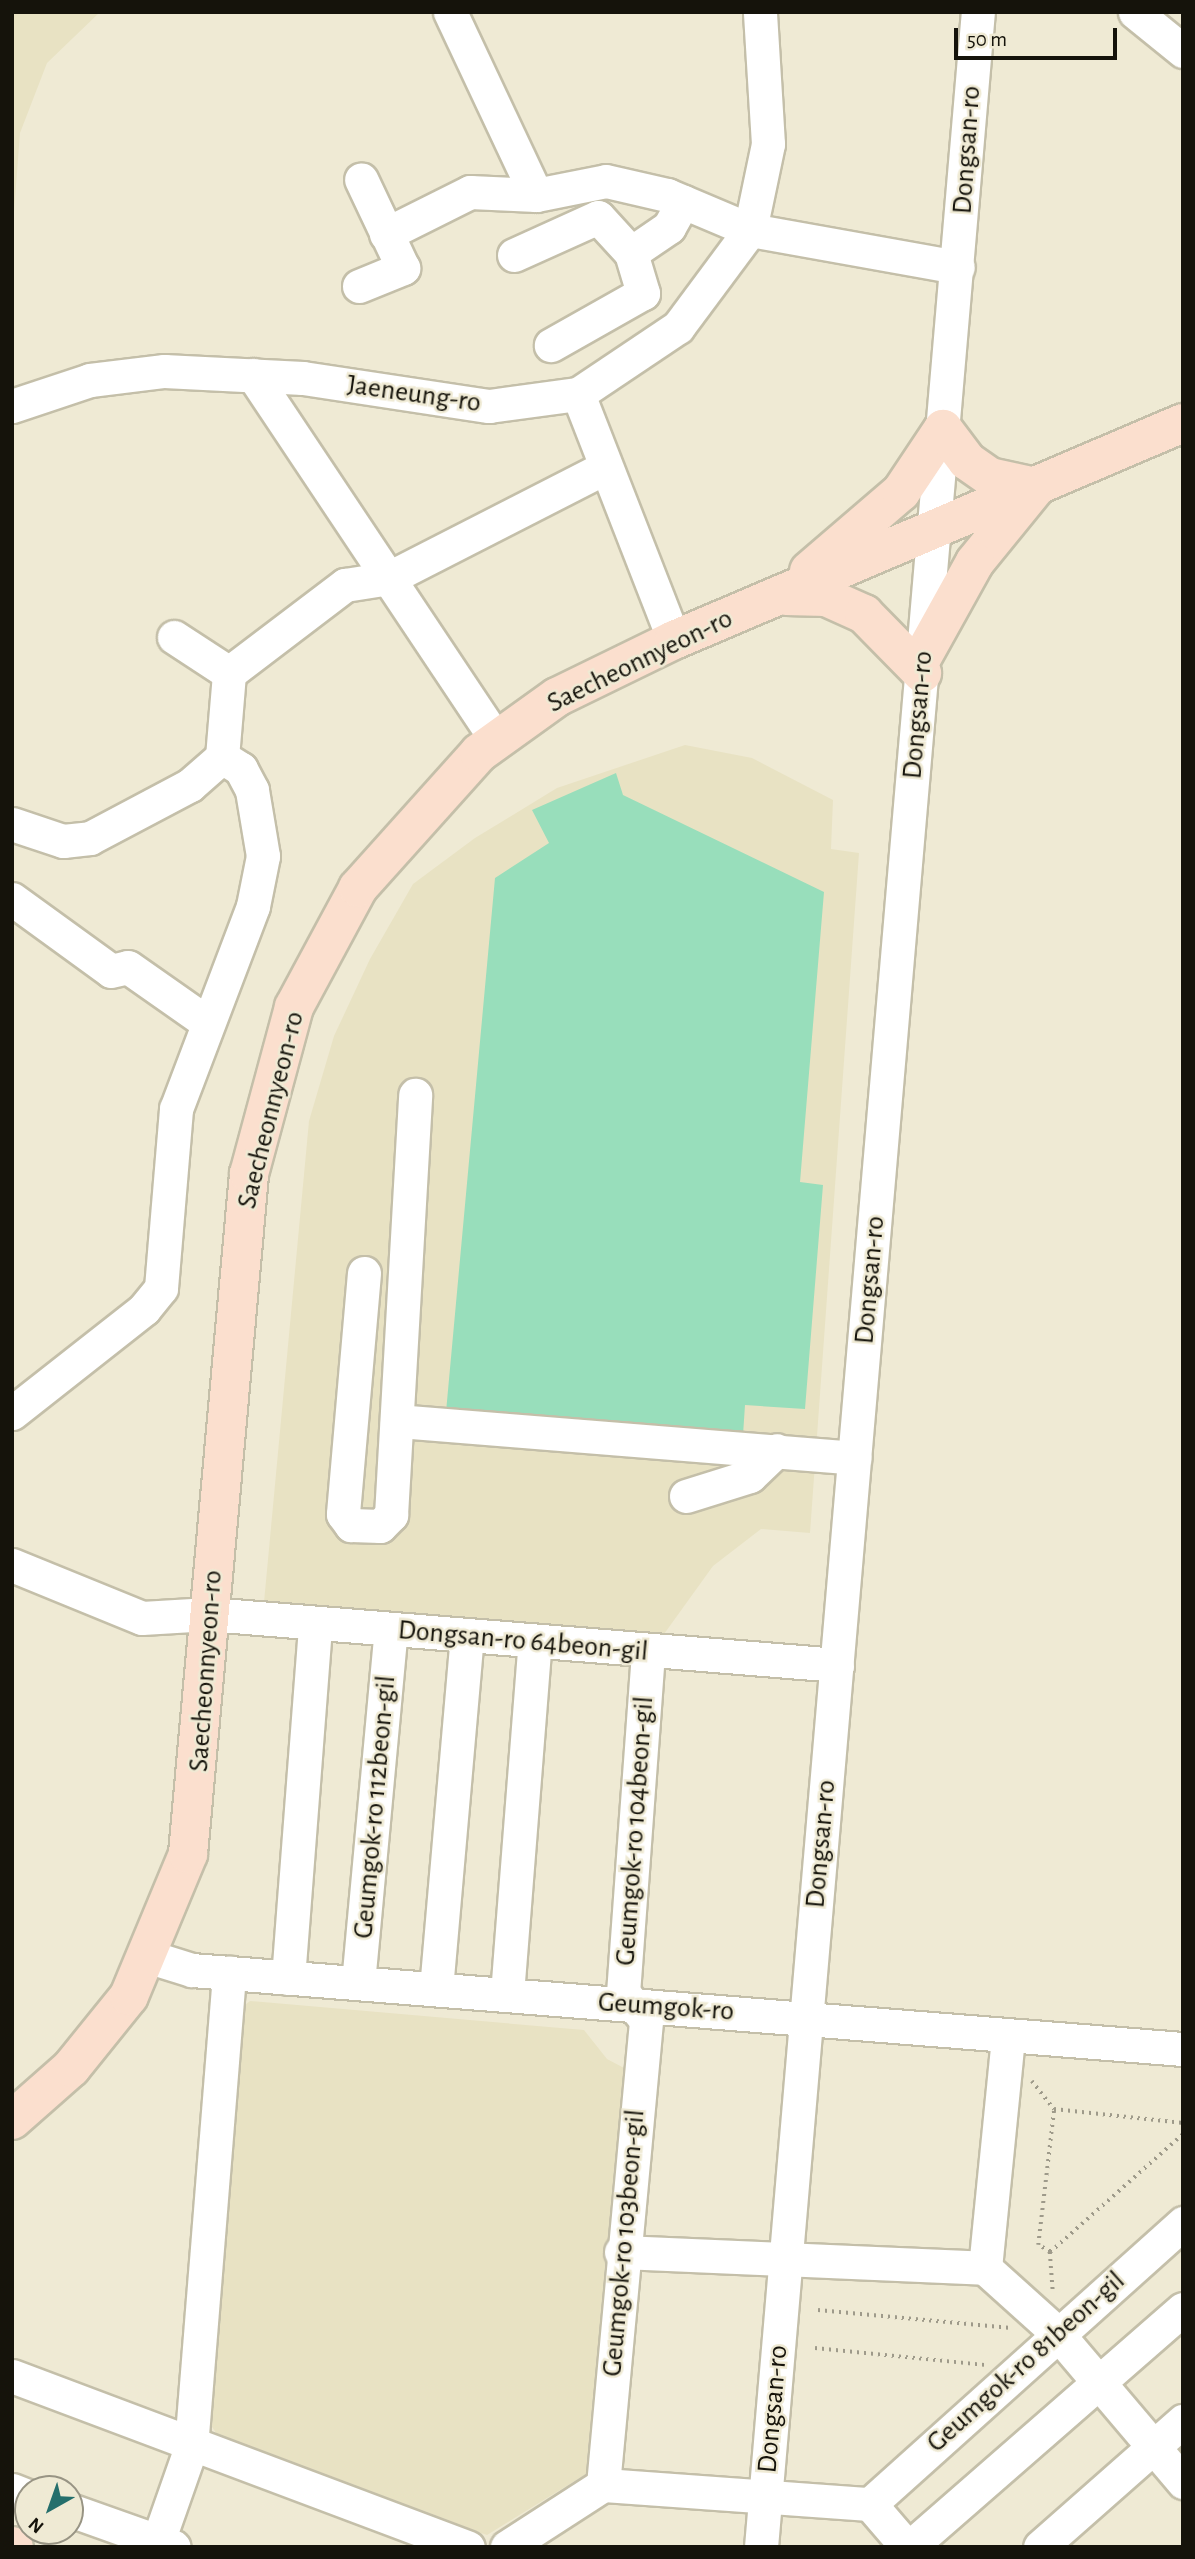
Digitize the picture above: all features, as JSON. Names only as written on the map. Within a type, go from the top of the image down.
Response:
[{"type":"main road","name":"Saecheonnyeon-ro","points":[[12,2120],[101,2034],[150,1957],[179,1884],[195,1816],[209,1614],[249,1174],[280,1046],[316,956],[358,888],[416,817],[496,739],[557,697],[674,640],[1183,423]]},
{"type":"main road","points":[[943,429],[967,461],[990,477],[1037,487],[975,562],[922,664],[864,614],[826,597],[781,596],[901,492],[943,429]]},
{"type":"street","points":[[450,12],[536,195]]},
{"type":"street","points":[[750,230],[768,144],[760,12]]},
{"type":"street","name":"Dongsan-ro","points":[[761,2547],[978,12]]},
{"type":"street","points":[[1135,12],[1183,51]]},
{"type":"street","points":[[359,286],[403,268],[361,179]]},
{"type":"street","points":[[387,234],[470,192],[536,195],[606,181],[683,202],[750,230],[958,267]]},
{"type":"street","points":[[631,253],[669,227],[683,202]]},
{"type":"street","points":[[514,255],[598,217],[631,253],[643,293],[551,345]]},
{"type":"street","name":"Jaeneung-ro","points":[[12,406],[50,390],[126,374],[253,375],[489,406],[578,394],[678,327],[750,230]]},
{"type":"street","points":[[253,375],[496,739]]},
{"type":"street","points":[[578,394],[604,468],[674,640]]},
{"type":"street","points":[[12,824],[62,841],[90,838],[190,785],[222,757],[229,673],[345,585],[389,578],[521,505],[604,468]]},
{"type":"street","points":[[174,637],[229,673]]},
{"type":"street","points":[[12,1413],[144,1309],[162,1288],[172,1131],[205,1020],[253,906],[263,856],[252,790],[241,769],[222,757]]},
{"type":"street","points":[[12,899],[111,971],[128,967],[205,1020]]},
{"type":"street","points":[[364,1273],[343,1514],[351,1525],[380,1526],[391,1515],[415,1095]]},
{"type":"street","points":[[397,1421],[855,1458]]},
{"type":"street","points":[[686,1496],[750,1476],[777,1450]]},
{"type":"street","name":"Dongsan-ro 64beon-gil","points":[[12,1565],[142,1618],[209,1614],[535,1643],[836,1665]]},
{"type":"street","points":[[288,1978],[315,1624]]},
{"type":"street","name":"Geumgok-ro 112beon-gil","points":[[358,1983],[391,1630]]},
{"type":"street","points":[[436,1989],[467,1637]]},
{"type":"street","points":[[507,1994],[535,1643]]},
{"type":"street","name":"Geumgok-ro 104beon-gil","points":[[634,2005],[622,1993],[648,1652]]},
{"type":"street","name":"Geumgok-ro","points":[[150,1957],[229,1973],[1183,2049]]},
{"type":"street","points":[[84,2515],[163,2545],[191,2447],[229,1973]]},
{"type":"street","name":"Geumgok-ro 103beon-gil","points":[[603,2485],[621,2252],[646,2020],[634,2005]]},
{"type":"street","points":[[985,2268],[1008,2036]]},
{"type":"street","name":"Geumgok-ro 81beon-gil","points":[[870,2504],[1056,2332],[1183,2223]]},
{"type":"street","points":[[621,2252],[786,2264],[985,2268],[1056,2332],[1183,2482]]},
{"type":"street","points":[[507,2547],[603,2485],[765,2499],[870,2504],[908,2547],[1183,2309]]},
{"type":"street","points":[[12,2376],[165,2431],[191,2447],[468,2547]]},
{"type":"street","points":[[1040,2547],[1183,2421]]},
{"type":"path","points":[[1183,2123],[1054,2109],[1038,2245],[1050,2252],[1183,2134]]},
{"type":"path","points":[[818,2310],[1056,2332]]},
{"type":"path","points":[[816,2348],[1017,2368]]},
{"type":"shaded area","points":[[12,12],[100,12],[47,63],[20,133],[12,238]]},
{"type":"shaded area","points":[[685,745],[752,758],[833,800],[831,849],[859,853],[810,1533],[761,1529],[713,1566],[659,1641],[263,1613],[309,1121],[334,1036],[370,959],[413,884],[475,838],[557,788]]},
{"type":"shaded area","points":[[250,2001],[584,2030],[607,2059],[624,2068],[586,2474],[487,2535],[225,2447],[207,2419],[233,2014]]},
{"type":"green space","points":[[616,773],[623,795],[824,892],[800,1182],[823,1185],[805,1409],[745,1405],[743,1435],[446,1412],[495,878],[549,843],[532,810]]}]
